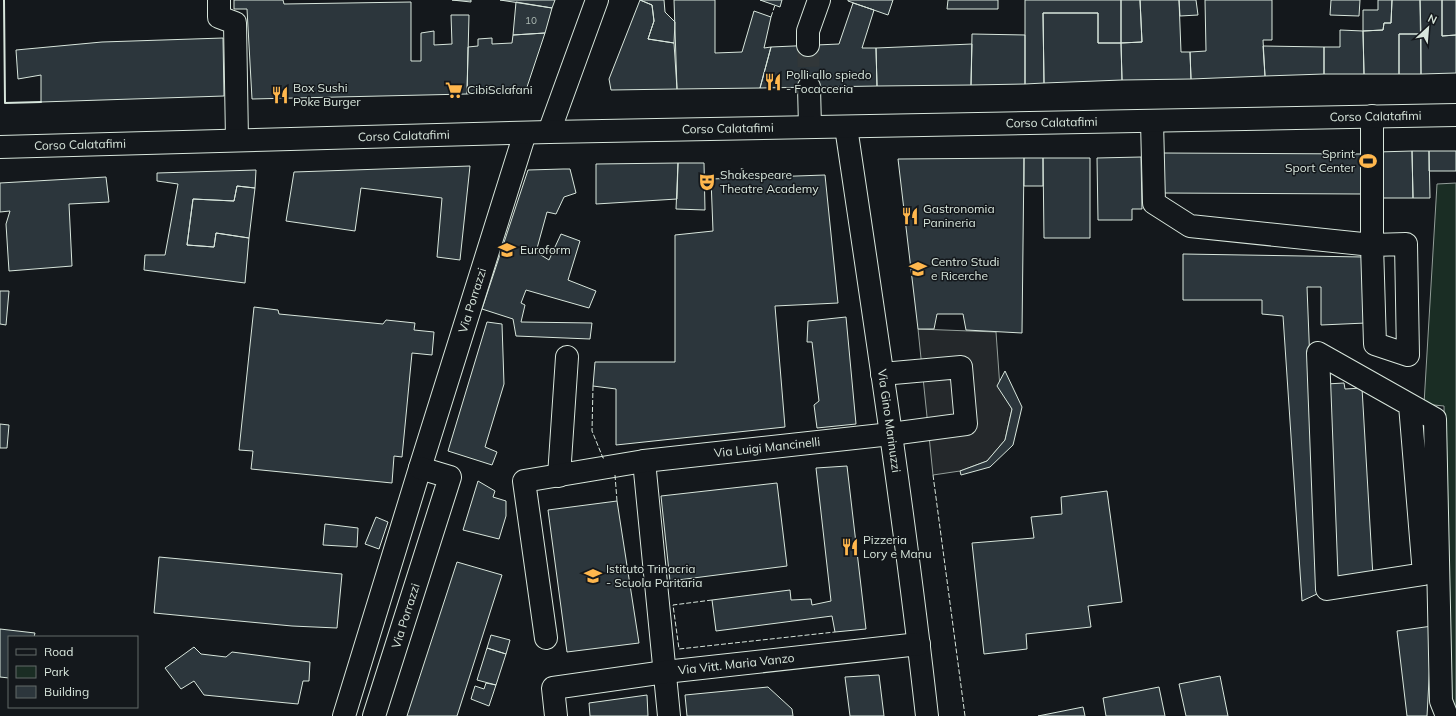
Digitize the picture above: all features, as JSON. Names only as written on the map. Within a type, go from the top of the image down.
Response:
[{"type":"street","points":[[219,0],[220,17],[235,23],[237,140]]},
{"type":"street","points":[[549,132],[597,0]]},
{"type":"street","points":[[808,45],[808,31],[819,0]]},
{"type":"street","points":[[809,87],[810,127]]},
{"type":"street","name":"Corso Calatafimi","points":[[0,147],[549,132],[1456,115]]},
{"type":"street","points":[[1152,120],[1154,203],[1190,226],[1372,244],[1406,244],[1408,355],[1375,344],[1372,244],[1372,116]]},
{"type":"street","name":"Via Gino Marinuzzi","points":[[846,127],[891,434],[927,716]]},
{"type":"street","name":"Via Porrazzi","points":[[344,716],[525,133]]},
{"type":"street","points":[[1410,405],[1424,574],[1327,589],[1318,353],[1410,405],[1434,419],[1441,701],[1447,716]]},
{"type":"street","points":[[559,476],[567,357]]},
{"type":"street","name":"Via Luigi Mancinelli","points":[[546,638],[524,481],[644,461],[891,434],[966,424],[961,367],[882,374]]},
{"type":"street","points":[[644,461],[669,716]]},
{"type":"street","name":"Via Porrazzi","points":[[374,716],[450,478],[420,468]]},
{"type":"street","name":"Via Vitt. Maria Vanzo","points":[[556,716],[553,688],[665,672],[919,644]]},
{"type":"path","points":[[742,168],[743,178]]},
{"type":"green space","points":[[1456,183],[1456,713],[1451,698],[1444,406],[1424,404],[1437,184]]},
{"type":"shaded area","points":[[918,329],[996,332],[1000,388],[1012,409],[1005,440],[987,461],[960,471],[933,475]]},
{"type":"building","points":[[234,0],[283,0],[284,4],[411,2],[411,61],[421,61],[421,33],[434,31],[434,45],[452,44],[451,15],[469,15],[467,94],[252,99],[247,9],[234,9]]},
{"type":"building","points":[[452,0],[471,0],[471,2]]},
{"type":"building","points":[[500,0],[555,0],[552,8]]},
{"type":"building","points":[[640,0],[664,0],[665,12],[675,22],[674,43],[648,39],[654,21],[652,5]]},
{"type":"building","points":[[640,0],[652,5],[654,21],[648,39],[674,43],[677,89],[611,90],[609,79]]},
{"type":"building","points":[[674,0],[715,0],[715,53],[742,52],[754,11],[771,17],[764,48],[771,47],[760,88],[677,89]]},
{"type":"building","points":[[760,0],[782,0],[780,7]]},
{"type":"building","points":[[848,0],[893,0],[888,15]]},
{"type":"building","points":[[948,0],[998,0],[998,9],[947,9]]},
{"type":"building","points":[[1025,0],[1121,0],[1121,43],[1098,43],[1098,13],[1043,13],[1044,83],[1025,84]]},
{"type":"building","points":[[1121,0],[1140,0],[1142,42],[1121,43]]},
{"type":"building","points":[[1140,0],[1179,0],[1181,52],[1190,52],[1191,79],[1122,80],[1121,43],[1142,42]]},
{"type":"building","points":[[1179,0],[1196,0],[1198,15],[1180,16]]},
{"type":"building","points":[[1205,0],[1272,0],[1272,40],[1263,40],[1265,76],[1191,79],[1190,52],[1206,51]]},
{"type":"building","points":[[1331,0],[1360,0],[1359,16],[1330,15]]},
{"type":"building","points":[[1378,0],[1392,0],[1391,23],[1384,23],[1383,30],[1363,31],[1363,10],[1378,10]]},
{"type":"building","points":[[1392,0],[1420,0],[1421,34],[1399,34],[1399,74],[1364,74],[1363,31],[1383,30],[1384,23],[1391,23]]},
{"type":"building","points":[[1420,0],[1442,0],[1442,36],[1456,35],[1456,73],[1421,74]]},
{"type":"building","points":[[1442,0],[1456,0],[1456,35],[1442,36]]},
{"type":"building","points":[[516,2],[552,8],[545,33],[513,35]]},
{"type":"building","points":[[853,3],[874,10],[862,48],[876,48],[877,86],[760,88],[771,47],[839,44]]},
{"type":"building","points":[[1043,13],[1098,13],[1098,43],[1121,43],[1122,80],[1044,83]]},
{"type":"building","points":[[1340,30],[1363,31],[1364,74],[1324,74],[1324,47],[1340,47]]},
{"type":"building","points":[[545,33],[525,93],[467,94],[468,47],[478,46],[478,39],[492,38],[492,44],[512,43],[513,35]]},
{"type":"building","points":[[972,34],[1025,35],[1025,84],[971,85]]},
{"type":"building","points":[[1399,34],[1421,34],[1421,74],[1399,74]]},
{"type":"building","points":[[223,38],[224,96],[41,102],[41,75],[18,79],[16,50],[102,42]]},
{"type":"building","points":[[972,44],[971,85],[877,86],[876,48]]},
{"type":"building","points":[[1263,46],[1324,47],[1324,74],[1265,76]]},
{"type":"building","points":[[1412,151],[1413,198],[1378,198],[1377,152]]},
{"type":"building","points":[[1412,151],[1429,151],[1430,198],[1413,198]]},
{"type":"building","points":[[1429,151],[1456,151],[1456,171],[1429,171]]},
{"type":"building","points":[[1163,153],[1362,154],[1362,194],[1163,193]]},
{"type":"building","points":[[1141,157],[1142,209],[1132,209],[1132,220],[1098,220],[1097,158]]},
{"type":"building","points":[[1024,158],[1022,333],[966,330],[963,314],[937,314],[934,329],[918,329],[898,159]]},
{"type":"building","points":[[1024,158],[1043,158],[1043,186],[1024,186]]},
{"type":"building","points":[[1043,158],[1090,158],[1090,238],[1044,238]]},
{"type":"building","points":[[678,163],[677,199],[596,204],[596,164]]},
{"type":"building","points":[[678,163],[704,163],[705,210],[676,209]]},
{"type":"building","points":[[470,166],[460,260],[437,257],[442,198],[361,188],[355,231],[286,221],[294,172]]},
{"type":"building","points":[[570,169],[576,193],[564,197],[556,214],[547,212],[536,252],[549,260],[561,234],[580,241],[568,280],[596,291],[589,308],[526,290],[521,303],[525,305],[521,322],[592,323],[590,339],[516,336],[513,319],[482,309],[528,170]]},
{"type":"building","points":[[256,170],[255,188],[237,186],[234,201],[193,199],[187,245],[214,247],[216,233],[249,238],[245,283],[144,270],[145,255],[165,255],[178,184],[157,181],[157,173]]},
{"type":"building","points":[[825,175],[838,303],[775,306],[785,427],[616,445],[616,389],[593,386],[595,362],[675,362],[675,235],[713,231],[711,179]]},
{"type":"building","points":[[106,177],[109,202],[69,204],[72,266],[9,271],[6,224],[10,211],[0,212],[0,183]]},
{"type":"building","points":[[237,186],[255,188],[249,238],[216,233],[214,247],[187,245],[193,199],[234,201]]},
{"type":"building","points":[[1183,254],[1364,257],[1366,323],[1321,325],[1321,287],[1307,287],[1319,593],[1302,601],[1283,316],[1262,314],[1262,300],[1183,300]]},
{"type":"building","points":[[0,291],[9,291],[6,325],[0,324]]},
{"type":"building","points":[[254,307],[278,310],[279,314],[383,324],[386,320],[415,323],[414,330],[434,332],[432,355],[412,353],[402,457],[394,456],[392,483],[251,469],[253,451],[239,450]]},
{"type":"building","points":[[846,317],[856,424],[817,428],[814,405],[819,401],[812,342],[807,342],[808,321]]},
{"type":"building","points":[[487,322],[502,324],[504,384],[485,447],[497,452],[492,465],[448,451]]},
{"type":"building","points":[[1005,371],[1022,407],[1013,445],[990,467],[961,475],[960,471],[987,461],[1005,440],[1012,409],[997,386]]},
{"type":"building","points":[[1344,383],[1345,389],[1362,388],[1373,577],[1337,579],[1326,384]]},
{"type":"building","points":[[0,424],[9,425],[7,448],[0,448]]},
{"type":"building","points":[[847,466],[866,629],[835,632],[832,616],[716,631],[712,600],[790,590],[791,600],[811,599],[812,605],[831,601],[816,468]]},
{"type":"building","points":[[478,481],[495,491],[493,497],[506,501],[506,516],[499,539],[463,530]]},
{"type":"building","points":[[777,483],[787,566],[670,581],[661,496]]},
{"type":"building","points":[[1107,491],[1122,602],[1088,606],[1091,627],[1026,634],[1027,649],[984,654],[972,543],[1034,538],[1031,517],[1062,514],[1061,497]]},
{"type":"building","name":"Istituto Trinacria - Scuola Paritaria","points":[[617,501],[639,643],[567,652],[548,510]]},
{"type":"building","points":[[376,517],[388,522],[379,549],[365,544]]},
{"type":"building","points":[[325,524],[358,528],[357,547],[323,545]]},
{"type":"building","points":[[159,557],[342,574],[337,628],[292,626],[154,613]]},
{"type":"building","points":[[457,562],[502,575],[457,716],[407,716]]},
{"type":"building","points":[[1432,626],[1427,716],[1407,716],[1397,631]]},
{"type":"building","points":[[0,629],[35,633],[34,636],[8,636],[8,678],[0,677]]},
{"type":"building","points":[[491,635],[510,640],[506,654],[487,648]]},
{"type":"building","points":[[194,647],[201,654],[226,657],[232,652],[310,662],[309,681],[303,681],[298,704],[204,695],[194,681],[181,689],[165,668]]},
{"type":"building","points":[[487,648],[506,654],[496,685],[477,680]]},
{"type":"building","points":[[879,675],[884,716],[850,716],[845,677]]},
{"type":"building","points":[[1220,676],[1228,716],[1186,716],[1179,684]]},
{"type":"building","points":[[486,683],[496,685],[489,706],[471,699],[475,686],[484,689]]},
{"type":"building","points":[[768,687],[792,709],[793,716],[687,716],[685,695]]},
{"type":"building","points":[[1159,687],[1165,716],[1106,716],[1103,698]]},
{"type":"building","points":[[647,695],[648,716],[590,716],[589,703]]},
{"type":"building","points":[[1083,707],[1085,716],[1038,716]]},
{"type":"tunnel","points":[[808,45],[809,87]]},
{"type":"fence","points":[[771,17],[775,5]]},
{"type":"fence","points":[[593,386],[592,431],[603,458],[605,458]]},
{"type":"fence","points":[[615,475],[617,501]]},
{"type":"fence","points":[[933,475],[965,716]]},
{"type":"fence","points":[[712,600],[673,605],[679,649],[835,632]]},
{"type":"wall","points":[[4,0],[5,103],[41,102]]},
{"type":"place","name":"Polli allo spiedo - Focacceria","points":[[773,82]]},
{"type":"place","name":"CibiSclafani","points":[[454,90]]},
{"type":"place","name":"Box Sushi Poke Burger","points":[[280,95]]},
{"type":"place","name":"Sprint Sport Center","points":[[1368,161]]},
{"type":"place","name":"Shakespeare Theatre Academy","points":[[707,182]]},
{"type":"place","name":"Gastronomia Panineria","points":[[910,216]]},
{"type":"place","name":"Euroform","points":[[507,250]]},
{"type":"place","name":"Centro Studi e Ricerche","points":[[918,269]]},
{"type":"place","name":"Pizzeria Lory e Manu","points":[[850,547]]},
{"type":"place","name":"Istituto Trinacria - Scuola Paritaria","points":[[593,576]]}]
